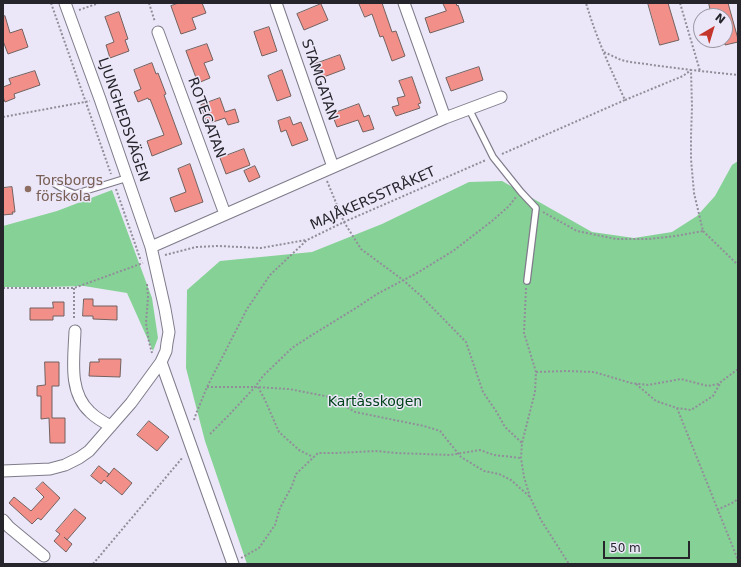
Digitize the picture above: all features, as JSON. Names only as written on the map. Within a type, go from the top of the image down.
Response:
[{"type":"street","name":"STAMGATAN","points":[[276,3],[328,169]]},
{"type":"street","points":[[404,3],[446,118]]},
{"type":"street","name":"LJUNGHEDSVÄGEN","points":[[3,471],[50,469],[65,465],[89,451],[131,403],[159,365],[166,351],[169,332],[151,246],[67,8]]},
{"type":"street","name":"ROTEGATAN","points":[[158,32],[225,214]]},
{"type":"street","points":[[151,246],[446,118],[501,97]]},
{"type":"street","points":[[75,331],[74,380],[78,394],[82,403],[89,412],[111,426]]},
{"type":"street","points":[[159,365],[189,440],[232,563]]},
{"type":"street","points":[[3,520],[9,527],[44,556]]},
{"type":"lane","points":[[468,109],[493,158],[536,208],[527,281]]},
{"type":"lane","points":[[55,184],[74,194],[127,178]]},
{"type":"path","points":[[51,3],[144,269]]},
{"type":"path","points":[[67,8],[99,3]]},
{"type":"path","points":[[149,3],[158,32]]},
{"type":"path","points":[[586,3],[603,52],[625,100]]},
{"type":"path","points":[[680,3],[700,71]]},
{"type":"path","points":[[603,52],[621,60],[630,62],[738,75]]},
{"type":"path","points":[[691,70],[691,159],[694,193],[703,231],[738,265]]},
{"type":"path","name":"MAJÅKERSSTRÅKET","points":[[194,420],[207,387],[247,309],[270,274],[307,240],[344,222],[625,100],[684,76],[691,70]]},
{"type":"path","points":[[3,118],[100,99]]},
{"type":"path","points":[[328,169],[344,222],[361,249],[403,280],[426,300],[466,342],[483,392],[505,427],[522,444]]},
{"type":"path","points":[[210,434],[257,387],[263,376],[292,348],[377,294],[417,273],[453,251],[503,211],[521,192]]},
{"type":"path","points":[[536,208],[577,231],[616,239],[649,240],[703,231]]},
{"type":"path","points":[[3,288],[74,288],[142,263],[178,251],[196,247],[224,246],[261,248],[307,240]]},
{"type":"path","points":[[146,281],[148,297],[146,323],[147,333],[149,342],[159,365]]},
{"type":"path","points":[[527,281],[524,333],[536,372],[535,392],[522,444],[521,458],[524,477],[530,497],[541,520],[569,564]]},
{"type":"path","points":[[74,288],[75,331]]},
{"type":"path","points":[[536,372],[594,372],[636,384],[648,384],[681,379],[708,386],[718,384],[738,369]]},
{"type":"path","points":[[636,384],[656,401],[677,408],[691,410],[713,396],[722,381]]},
{"type":"path","points":[[207,387],[257,387],[289,389],[330,397],[355,412],[424,426],[440,432],[461,457],[484,471],[499,474],[511,480],[530,497]]},
{"type":"path","points":[[257,387],[265,400],[279,432],[299,450],[313,457]]},
{"type":"path","points":[[677,408],[738,560]]},
{"type":"path","points":[[93,564],[184,455],[189,440]]},
{"type":"path","points":[[232,563],[259,548],[275,525],[280,508],[292,486],[296,474],[318,453],[376,451],[450,455],[480,450],[494,455],[521,458]]},
{"type":"path","points":[[718,510],[738,499]]},
{"type":"green space","name":"Kartåsskogen","points":[[738,161],[738,564],[247,564],[205,441],[186,368],[187,290],[220,261],[312,252],[382,224],[469,182],[502,181],[592,232],[634,238],[672,232],[697,216],[715,196],[732,165]]},
{"type":"green space","points":[[112,190],[152,298],[158,338],[153,351],[127,293],[84,286],[3,287],[3,226],[57,211]]},
{"type":"building","points":[[179,3],[202,3],[206,13],[192,18],[196,29],[181,34],[171,6]]},
{"type":"building","points":[[359,3],[382,3],[392,32],[396,31],[405,56],[392,61],[383,36],[380,37],[372,14],[365,17]]},
{"type":"building","points":[[443,3],[456,3],[464,22],[430,33],[425,18],[446,11]]},
{"type":"building","points":[[648,3],[668,3],[679,40],[660,45]]},
{"type":"building","points":[[709,3],[728,3],[729,8],[710,8]]},
{"type":"building","points":[[321,4],[328,20],[304,30],[297,14]]},
{"type":"building","points":[[119,12],[128,39],[125,40],[129,51],[110,58],[106,45],[114,42],[105,17]]},
{"type":"building","points":[[5,16],[10,33],[22,29],[28,47],[8,54],[3,41],[3,17]]},
{"type":"building","points":[[733,21],[738,39],[738,42],[733,43]]},
{"type":"building","points":[[269,27],[277,51],[262,56],[254,32]]},
{"type":"building","points":[[207,44],[213,60],[204,63],[210,78],[198,83],[186,51]]},
{"type":"building","points":[[340,55],[345,69],[321,78],[315,64]]},
{"type":"building","points":[[152,63],[156,74],[158,73],[166,94],[164,95],[182,144],[152,156],[147,141],[164,135],[150,99],[149,100],[148,98],[138,102],[134,92],[141,89],[134,70]]},
{"type":"building","points":[[479,67],[483,80],[451,91],[446,78]]},
{"type":"building","points":[[282,70],[291,96],[277,101],[268,76]]},
{"type":"building","points":[[35,71],[40,85],[14,94],[15,98],[5,102],[3,97],[3,87],[11,84],[9,79]]},
{"type":"building","points":[[412,77],[421,103],[418,104],[420,108],[396,116],[392,107],[399,105],[397,98],[405,96],[399,81]]},
{"type":"building","points":[[220,98],[225,112],[235,109],[239,122],[228,125],[225,118],[207,124],[201,105]]},
{"type":"building","points":[[359,104],[364,117],[369,115],[374,129],[363,132],[358,120],[337,127],[332,114]]},
{"type":"building","points":[[290,117],[293,125],[301,122],[308,140],[292,146],[286,130],[281,132],[278,121]]},
{"type":"building","points":[[244,149],[250,165],[226,174],[220,158]]},
{"type":"building","points":[[190,164],[203,202],[175,212],[170,198],[186,192],[178,169]]},
{"type":"building","points":[[255,166],[260,177],[249,182],[244,171]]},
{"type":"building","points":[[12,187],[15,212],[12,212],[13,214],[3,215],[3,188]]},
{"type":"building","points":[[84,299],[93,299],[93,306],[117,306],[117,320],[93,319],[93,316],[83,316]]},
{"type":"building","points":[[53,302],[64,302],[64,316],[53,316],[53,320],[30,320],[30,308],[53,308]]},
{"type":"building","points":[[99,359],[121,359],[120,377],[89,376],[90,362],[99,362]]},
{"type":"building","points":[[45,362],[59,362],[59,386],[52,386],[52,418],[65,418],[65,443],[50,443],[49,418],[41,419],[41,396],[37,396],[37,386],[45,385]]},
{"type":"building","points":[[149,421],[169,437],[157,451],[137,435]]},
{"type":"building","points":[[99,466],[109,474],[107,477],[114,468],[132,483],[122,495],[104,480],[101,484],[91,476]]},
{"type":"building","points":[[43,482],[60,498],[41,520],[38,518],[32,524],[9,503],[14,497],[31,511],[44,497],[36,489]]},
{"type":"building","points":[[75,509],[86,518],[67,540],[72,544],[66,552],[54,541],[60,534],[56,531]]},
{"type":"place","name":"Torsborgs förskola","points":[[28,189]]}]
